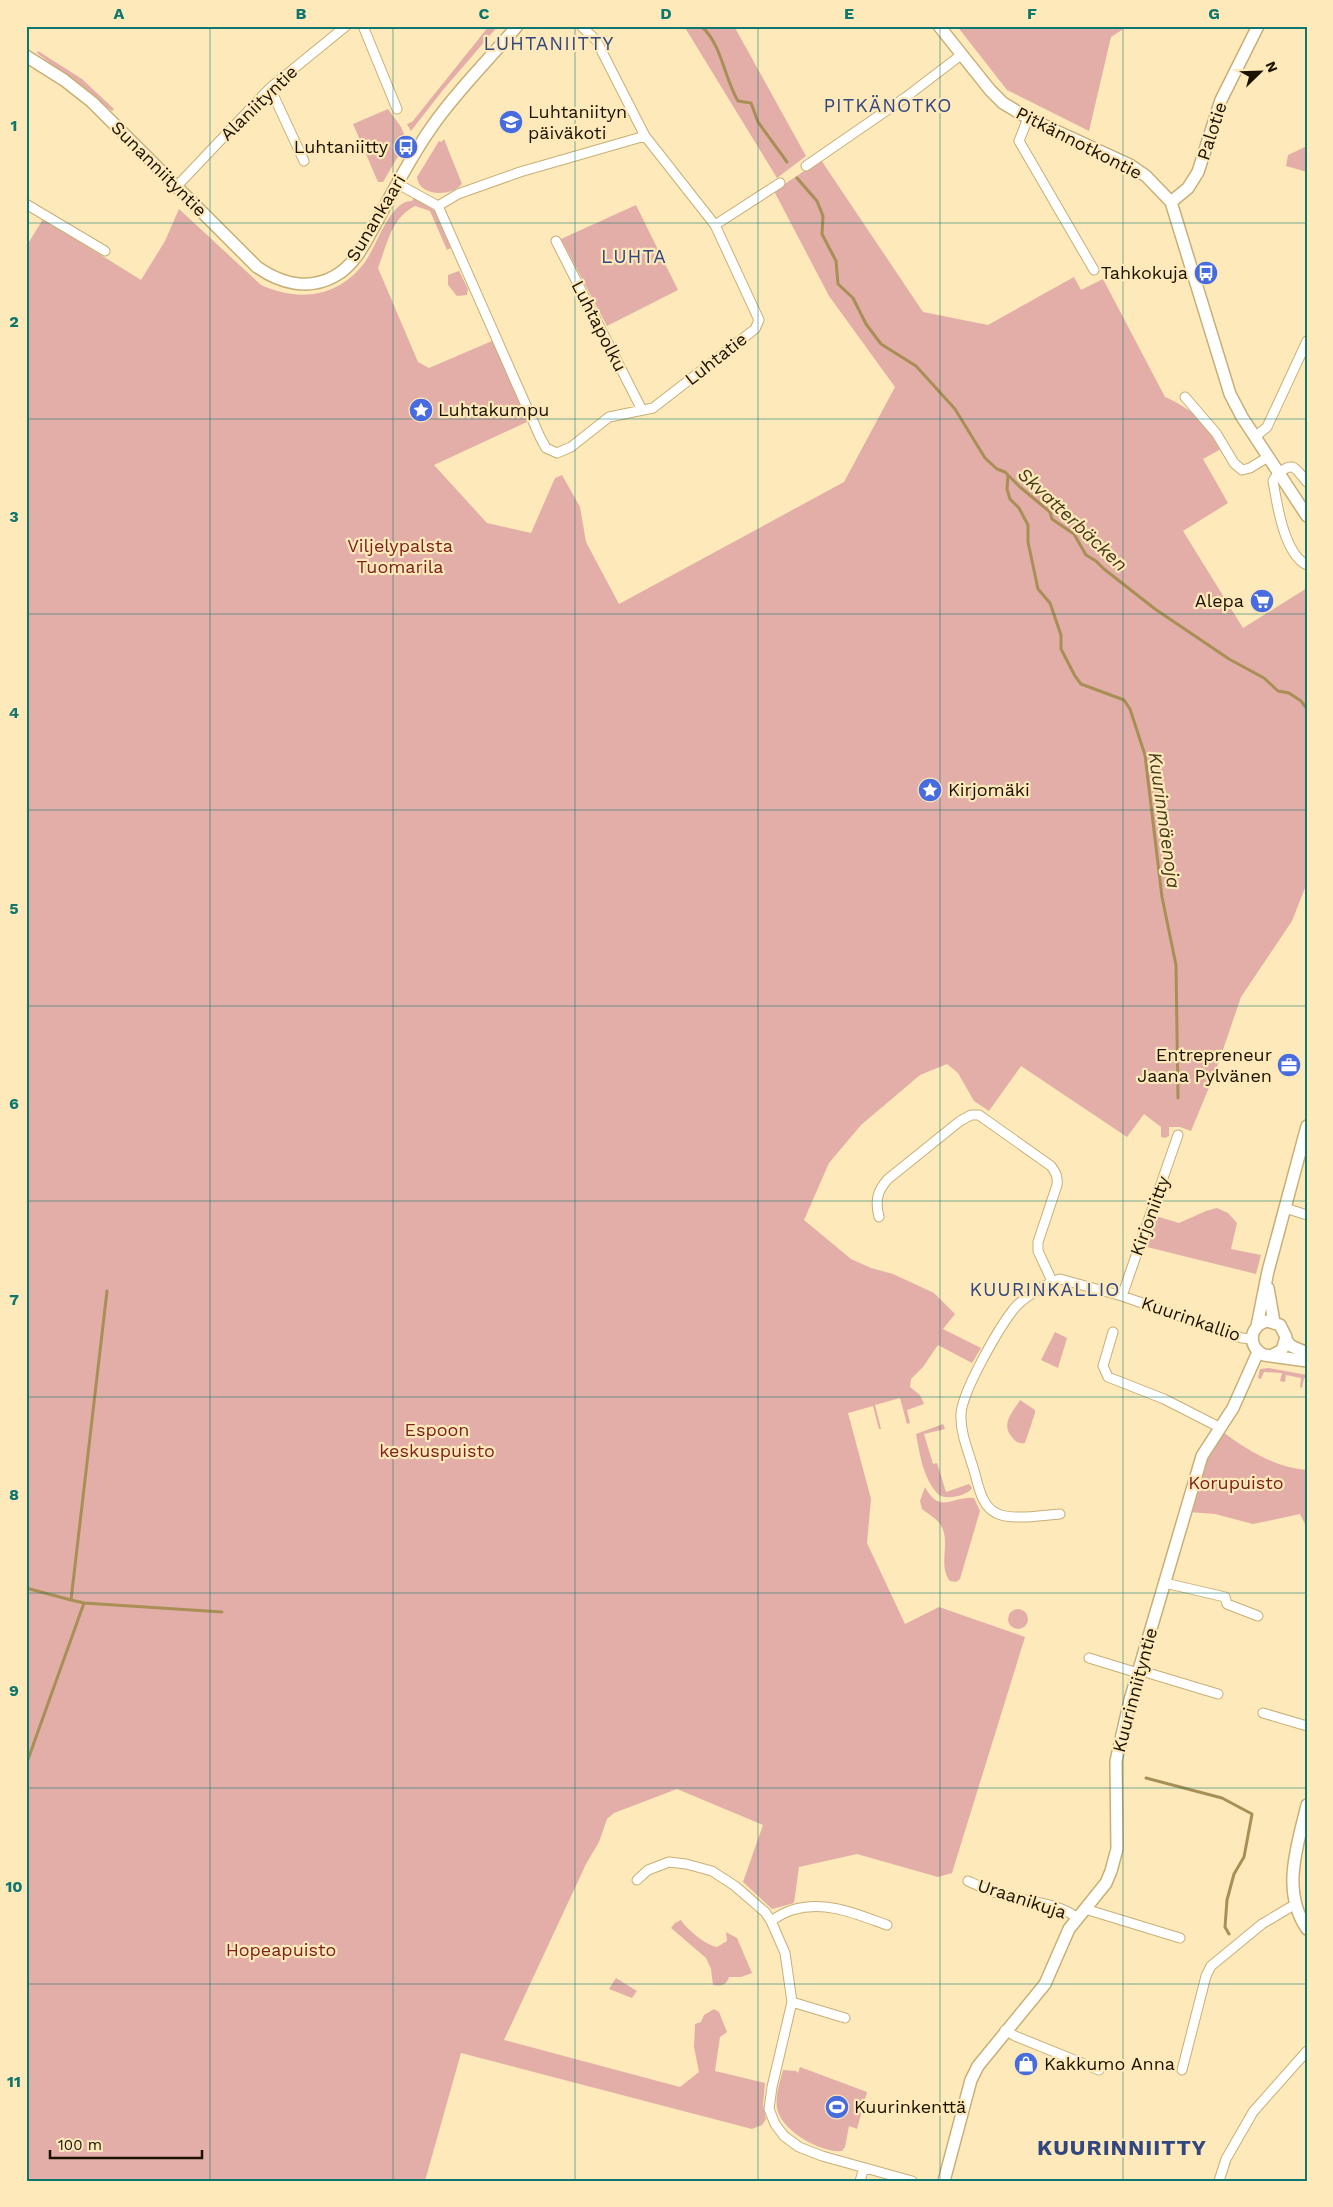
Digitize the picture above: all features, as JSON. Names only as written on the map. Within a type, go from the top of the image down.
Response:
[{"type":"street","name":"Alaniityntie","points":[[177,186],[270,88],[346,26]]},
{"type":"street","points":[[363,26],[397,109]]},
{"type":"street","name":"Sunankaari","points":[[289,283],[306,284],[319,282],[334,277],[348,267],[359,253],[432,126],[517,26]]},
{"type":"street","name":"Pitkännotkontie","points":[[939,26],[996,96],[1028,118],[1130,165],[1146,176],[1171,202],[1230,394],[1254,437],[1307,516]]},
{"type":"street","name":"Palotie","points":[[1171,202],[1188,188],[1198,172],[1220,100],[1258,26]]},
{"type":"street","name":"Luhtatie","points":[[438,206],[546,448],[557,453],[570,448],[609,417],[653,408],[755,329],[759,320],[715,225],[645,136],[596,40],[582,27]]},
{"type":"street","points":[[806,166],[906,97],[961,55]]},
{"type":"street","name":"Sunanniityntie","points":[[26,56],[64,80],[92,102],[257,267],[270,276],[289,283]]},
{"type":"street","points":[[270,88],[304,161]]},
{"type":"street","points":[[1028,118],[1019,141],[1094,270]]},
{"type":"street","points":[[398,184],[438,206],[458,194],[520,172],[645,136]]},
{"type":"street","points":[[715,225],[780,183]]},
{"type":"street","points":[[26,204],[105,251]]},
{"type":"street","name":"Luhtapolku","points":[[556,241],[642,410]]},
{"type":"street","points":[[1254,437],[1267,427],[1306,343]]},
{"type":"street","points":[[1185,397],[1216,433],[1234,463],[1242,470],[1250,468],[1268,457]]},
{"type":"street","points":[[1307,482],[1294,467],[1279,473],[1273,482],[1282,527],[1293,550],[1307,565]]},
{"type":"street","points":[[879,1217],[877,1195],[888,1179],[960,1121],[971,1115],[979,1115],[1051,1166],[1056,1172],[1058,1177],[1057,1185],[1038,1242],[1038,1251],[1052,1281],[1014,1308],[980,1368],[964,1400],[961,1414],[966,1442],[980,1492],[989,1508],[1006,1516],[1060,1514]]},
{"type":"street","points":[[1307,1126],[1268,1271],[1257,1326],[1252,1338],[1254,1347],[1258,1352],[1271,1356],[1307,1361]]},
{"type":"street","name":"Kirjoniitty","points":[[1122,1296],[1178,1135]]},
{"type":"street","points":[[1284,1208],[1307,1215]]},
{"type":"street","points":[[1268,1271],[1268,1285],[1274,1322]]},
{"type":"street","name":"Kuurinkallio","points":[[1052,1281],[1068,1280],[1122,1296],[1242,1338],[1252,1338]]},
{"type":"street","points":[[1257,1326],[1264,1322],[1274,1322],[1284,1330],[1286,1340],[1291,1346],[1307,1353]]},
{"type":"street","points":[[1112,1332],[1104,1366],[1108,1378],[1164,1399],[1219,1427]]},
{"type":"street","points":[[1271,1356],[1282,1350],[1286,1340]]},
{"type":"street","name":"Kuurinniityntie","points":[[944,2181],[971,2080],[985,2055],[1045,1984],[1051,1974],[1063,1941],[1081,1914],[1106,1883],[1115,1858],[1116,1761],[1138,1673],[1202,1456],[1233,1408],[1258,1352]]},
{"type":"street","points":[[1165,1583],[1225,1597],[1227,1604],[1258,1616]]},
{"type":"street","points":[[1089,1658],[1138,1673],[1145,1672],[1218,1694]]},
{"type":"street","points":[[1263,1713],[1307,1726]]},
{"type":"street","points":[[1307,1805],[1294,1864],[1292,1884],[1294,1905],[1307,1929]]},
{"type":"street","points":[[637,1880],[651,1868],[669,1862],[712,1871],[741,1890],[771,1921],[785,1953],[792,2002],[772,2087],[769,2109],[775,2124],[784,2136],[799,2147],[912,2181]]},
{"type":"street","name":"Uraanikuja","points":[[968,1881],[989,1891],[1180,1938]]},
{"type":"street","points":[[1182,2070],[1206,1976],[1211,1966],[1262,1924],[1294,1905]]},
{"type":"street","points":[[771,1921],[792,1910],[827,1906],[887,1925]]},
{"type":"street","points":[[792,2002],[845,2018]]},
{"type":"street","points":[[1006,2030],[1015,2036],[1099,2070]]},
{"type":"street","points":[[1219,2181],[1226,2159],[1253,2112],[1307,2051]]},
{"type":"street","points":[[860,2181],[864,2168]]},
{"type":"green space","points":[[489,26],[498,26],[443,90],[411,131],[407,124],[412,122]]},
{"type":"green space","points":[[684,26],[734,26],[806,156],[777,178]]},
{"type":"green space","points":[[957,26],[1128,26],[1111,37],[1089,131],[1007,90]]},
{"type":"green space","points":[[38,51],[82,79],[114,109],[112,111],[37,53]]},
{"type":"green space","points":[[388,109],[401,127],[407,141],[383,182],[378,182],[353,124]]},
{"type":"green space","points":[[444,139],[462,184],[451,191],[436,193],[423,188],[419,184],[417,177],[439,141],[441,142]]},
{"type":"green space","points":[[1307,146],[1307,172],[1286,166],[1288,155]]},
{"type":"green space","name":"Espoon keskuspuisto","points":[[821,160],[923,312],[988,325],[1074,277],[1081,290],[1103,279],[1165,397],[1190,411],[1206,425],[1221,449],[1203,459],[1228,503],[1183,531],[1243,628],[1307,588],[1307,883],[1292,921],[1241,997],[1215,1073],[1191,1131],[1180,1127],[1169,1127],[1169,1136],[1161,1137],[1161,1127],[1144,1114],[1127,1137],[1021,1066],[989,1111],[974,1101],[958,1073],[947,1064],[920,1075],[861,1125],[829,1163],[804,1220],[851,1259],[871,1268],[893,1274],[934,1293],[955,1314],[943,1329],[981,1348],[972,1363],[938,1345],[923,1367],[911,1379],[910,1387],[920,1395],[924,1404],[907,1410],[910,1423],[907,1424],[900,1398],[875,1405],[881,1429],[879,1429],[873,1406],[848,1413],[871,1499],[867,1543],[905,1624],[939,1607],[1025,1637],[952,1873],[938,1877],[857,1854],[799,1867],[794,1903],[772,1909],[743,1882],[763,1825],[677,1789],[614,1813],[607,1819],[599,1842],[586,1864],[504,2040],[680,2087],[699,2072],[694,2047],[695,2024],[701,2022],[704,2015],[714,2009],[719,2012],[727,2032],[720,2037],[715,2071],[765,2083],[763,2105],[766,2119],[762,2125],[752,2129],[461,2053],[425,2181],[26,2181],[26,247],[43,219],[141,280],[165,241],[179,209],[261,285],[289,294],[303,295],[330,290],[354,274],[370,255],[385,225],[397,208],[404,203],[412,201],[414,197],[435,211],[451,248],[447,250],[430,211],[415,206],[407,211],[395,225],[387,241],[378,268],[418,362],[429,368],[492,341],[529,421],[434,465],[487,523],[531,533],[555,478],[562,475],[580,507],[586,542],[619,604],[844,482],[895,387],[829,296],[774,191]]},
{"type":"green space","points":[[636,205],[678,290],[607,326],[561,239]]},
{"type":"green space","points":[[459,271],[468,289],[467,295],[457,296],[448,285],[448,275]]},
{"type":"green space","points":[[1217,1208],[1228,1213],[1237,1223],[1231,1249],[1261,1255],[1256,1274],[1147,1247],[1156,1216],[1179,1223]]},
{"type":"green space","points":[[1055,1332],[1067,1338],[1058,1368],[1041,1360]]},
{"type":"green space","points":[[1269,1368],[1307,1375],[1307,1379],[1304,1378],[1302,1388],[1300,1387],[1301,1378],[1286,1375],[1285,1382],[1280,1381],[1282,1373],[1264,1372],[1261,1379],[1258,1378],[1260,1369]]},
{"type":"green space","points":[[1020,1400],[1035,1410],[1025,1443],[1019,1443],[1014,1440],[1007,1427],[1009,1418]]},
{"type":"green space","points":[[943,1424],[945,1429],[924,1434],[933,1464],[937,1463],[946,1492],[969,1484],[972,1488],[966,1493],[957,1496],[947,1497],[939,1495],[934,1489],[923,1466],[917,1442],[916,1434]]},
{"type":"green space","name":"Korupuisto","points":[[1223,1432],[1242,1446],[1273,1462],[1307,1470],[1307,1528],[1300,1514],[1253,1524],[1215,1514],[1189,1512],[1200,1473]]},
{"type":"green space","points":[[925,1487],[936,1500],[941,1502],[974,1498],[980,1511],[960,1579],[956,1582],[950,1581],[946,1575],[944,1560],[945,1538],[940,1524],[922,1509],[920,1501]]},
{"type":"green space","points":[[1018,1609],[1025,1612],[1028,1619],[1025,1626],[1018,1629],[1011,1626],[1008,1619],[1011,1612]]},
{"type":"green space","points":[[681,1920],[697,1936],[713,1946],[717,1947],[727,1941],[726,1932],[737,1938],[752,1973],[741,1977],[729,1977],[723,1985],[713,1985],[711,1969],[706,1958],[671,1928]]},
{"type":"green space","points":[[616,1978],[637,1991],[632,1998],[609,1989]]},
{"type":"green space","points":[[800,2067],[867,2092],[857,2129],[849,2126],[845,2147],[842,2151],[833,2151],[803,2139],[786,2125],[780,2117],[777,2099],[783,2070],[796,2071],[798,2073]]},
{"type":"waterway","name":"Skvatterbäcken","points":[[701,26],[714,42],[738,101],[751,103],[758,122],[787,162]]},
{"type":"waterway","name":"Skvatterbäcken","points":[[797,178],[817,201],[823,216],[822,234],[836,261],[838,284],[853,298],[866,324],[881,344],[916,366],[955,409],[985,458],[997,469],[1005,472],[1050,512],[1052,519],[1074,534],[1086,555],[1155,609],[1229,659],[1264,678],[1278,691],[1289,693],[1301,701],[1307,709]]},
{"type":"waterway","name":"Kuurinmäenoja","points":[[1008,475],[1007,489],[1010,499],[1019,508],[1028,525],[1028,542],[1038,589],[1050,603],[1061,635],[1061,649],[1081,684],[1124,700],[1130,709],[1145,755],[1162,897],[1176,965],[1178,1098]]},
{"type":"waterway","points":[[26,1765],[84,1603],[71,1600],[107,1291]]},
{"type":"waterway","points":[[26,1588],[71,1600]]},
{"type":"waterway","points":[[84,1603],[222,1612]]},
{"type":"waterway","points":[[1146,1778],[1222,1798],[1252,1814],[1244,1857],[1234,1874],[1227,1900],[1225,1927],[1229,1934]]},
{"type":"place","name":"Luhtaniityn päiväkoti","points":[[511,122]]},
{"type":"place","name":"Luhtaniitty","points":[[406,147]]},
{"type":"place","name":"Tahkokuja","points":[[1206,273]]},
{"type":"place","name":"Luhtakumpu","points":[[421,410]]},
{"type":"place","name":"Alepa","points":[[1262,601]]},
{"type":"place","name":"Kirjomäki","points":[[930,790]]},
{"type":"place","name":"Entrepreneur Jaana Pylvänen","points":[[1289,1065]]},
{"type":"place","name":"Kakkumo Anna","points":[[1026,2064]]},
{"type":"place","name":"Kuurinkenttä","points":[[837,2107]]},
{"type":"district","name":"LUHTANIITTY","points":[[549,43]]},
{"type":"district","name":"PITKÄNOTKO","points":[[888,105]]},
{"type":"district","name":"LUHTA","points":[[634,256]]},
{"type":"district","name":"KUURINKALLIO","points":[[1045,1289]]},
{"type":"district","name":"KUURINNIITTY","points":[[1122,2147]]},
{"type":"park label","name":"Viljelypalsta Tuomarila","points":[[400,556]]},
{"type":"park label","name":"Hopeapuisto","points":[[281,1950]]}]
